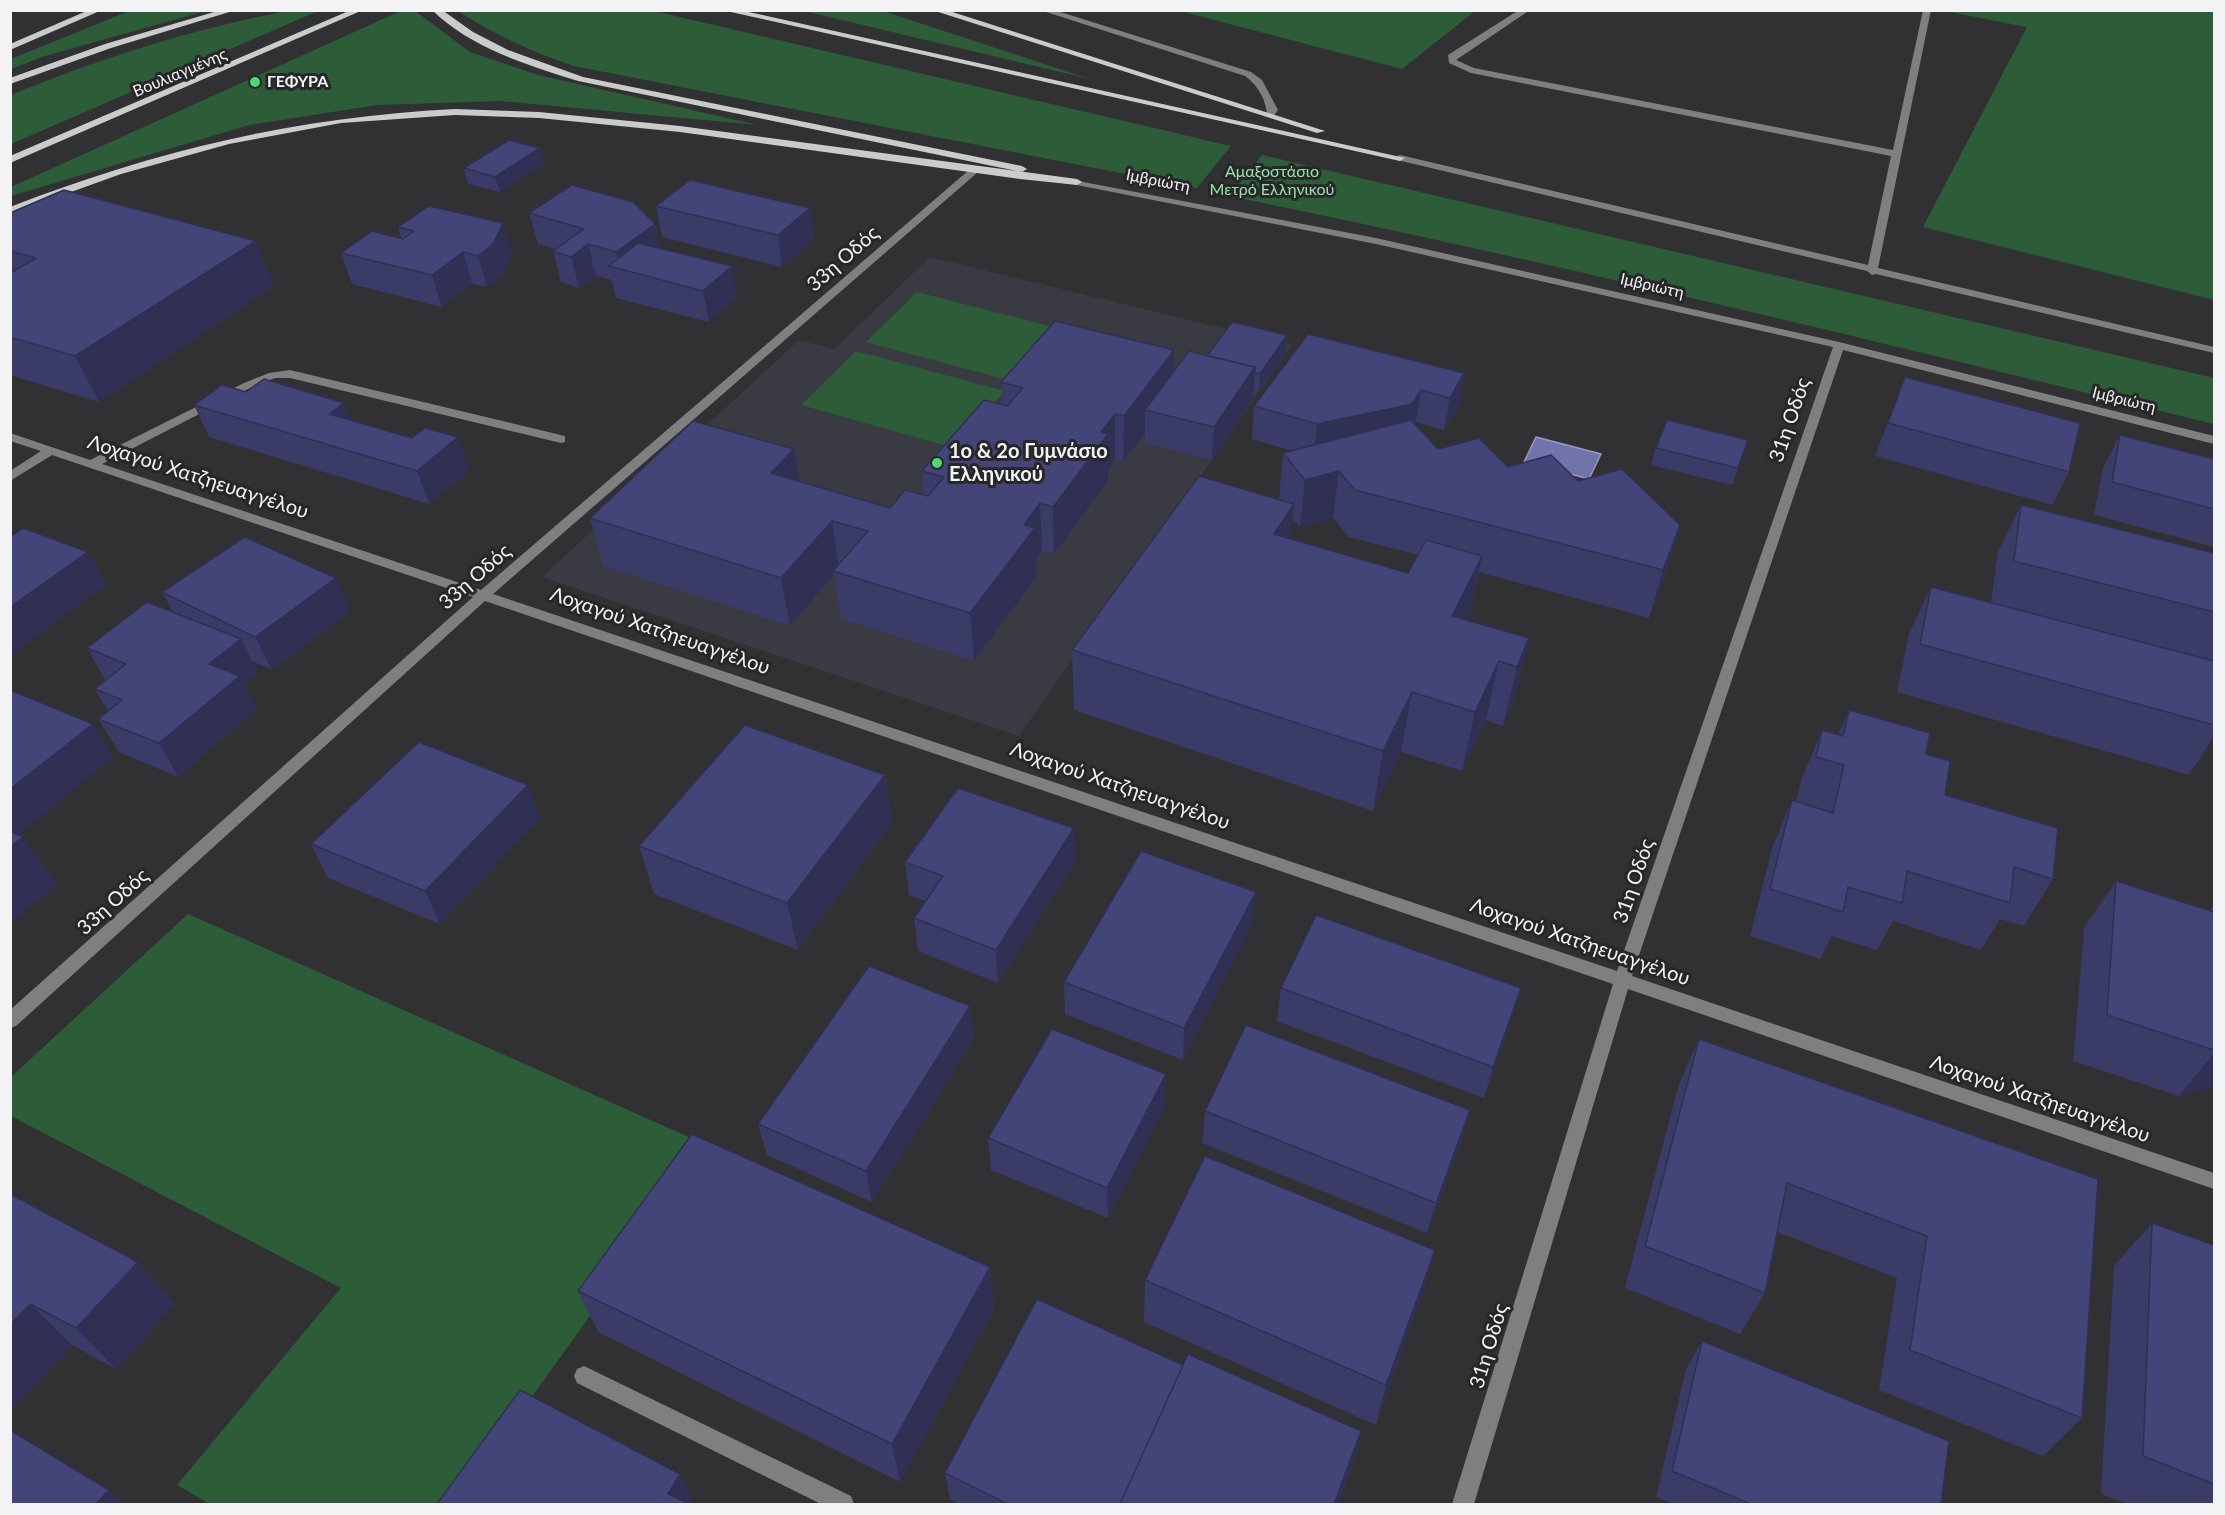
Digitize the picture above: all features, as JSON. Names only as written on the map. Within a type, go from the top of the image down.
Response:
[{"type":"main road","points":[[10,47],[98,10]]},
{"type":"main road","points":[[10,81],[108,46],[232,10]]},
{"type":"main road","name":"Βουλιαγμένης","points":[[10,160],[297,40],[359,10]]},
{"type":"main road","points":[[436,10],[490,47],[519,60],[581,79],[972,157],[1077,182]]},
{"type":"main road","points":[[726,10],[1400,158]]},
{"type":"main road","points":[[936,10],[1400,158]]},
{"type":"main road","points":[[10,211],[99,177],[208,146],[332,122],[456,111],[524,113],[699,131],[973,172],[1077,182]]},
{"type":"street","points":[[1044,10],[1248,74],[1259,82],[1273,110],[1270,115]]},
{"type":"street","points":[[1526,10],[1451,57],[1452,61],[1471,70],[1897,154]]},
{"type":"street","points":[[1872,272],[1927,10]]},
{"type":"street","points":[[1400,158],[1872,272],[2214,350]]},
{"type":"street","name":"33η Οδός","points":[[10,1021],[485,594],[973,172]]},
{"type":"street","name":"Ιμβριώτη","points":[[1077,182],[1376,241],[1839,345],[2214,440]]},
{"type":"street","name":"31η Οδός","points":[[1463,1504],[1623,979],[1839,345]]},
{"type":"street","points":[[91,464],[248,385],[273,375],[290,374],[561,439]]},
{"type":"street","name":"Λοχαγού Χατζηευαγγέλου","points":[[10,437],[485,594],[2214,1181]]},
{"type":"street","points":[[10,477],[50,451]]},
{"type":"street","points":[[584,1377],[843,1504]]},
{"type":"shaded area","name":"1ο & 2ο Γυμνάσιο Ελληνικού","points":[[930,257],[1292,345],[1019,736],[542,577],[799,340],[834,349]]},
{"type":"green space","points":[[403,10],[415,11],[470,52],[538,75],[758,125],[501,101],[377,105],[249,125],[11,196],[11,187]]},
{"type":"green space","points":[[1475,10],[1402,69],[1180,11]]},
{"type":"green space","points":[[129,11],[206,11],[45,56],[11,69],[11,59]]},
{"type":"green space","points":[[288,11],[318,11],[11,144],[11,95],[147,46],[252,18]]},
{"type":"green space","points":[[458,11],[654,11],[1231,146],[1197,188],[574,66],[514,42]]},
{"type":"green space","points":[[804,11],[883,11],[1090,79]]},
{"type":"green space","points":[[1944,11],[2214,11],[2214,300],[1923,227],[2027,27]]},
{"type":"green space","name":"Αμαξοστάσιο Μετρό Ελληνικού","points":[[1262,155],[2214,378],[2214,424],[1599,276],[1229,196]]},
{"type":"green space","points":[[917,292],[1061,329],[1015,382],[866,342]]},
{"type":"green space","points":[[856,351],[1005,391],[954,448],[801,405]]},
{"type":"green space","points":[[188,914],[711,1147],[455,1504],[210,1504],[177,1485],[341,1288],[11,1116],[11,1077]]},
{"type":"water","points":[[1536,437],[1601,454],[1589,479],[1524,462]]},
{"type":"building","points":[[509,140],[540,148],[495,177],[464,168]]},
{"type":"building","points":[[690,180],[810,208],[778,235],[656,206]]},
{"type":"building","points":[[572,185],[633,202],[655,224],[616,252],[588,244],[571,257],[553,251],[584,229],[529,213]]},
{"type":"building","points":[[64,190],[256,241],[75,356],[10,337],[10,273],[36,258],[10,251],[10,213]]},
{"type":"building","points":[[429,206],[503,223],[493,244],[478,256],[463,252],[432,275],[341,253],[372,231],[403,239],[414,231],[398,227]]},
{"type":"building","points":[[638,243],[732,266],[703,291],[609,266]]},
{"type":"building","points":[[1055,321],[1174,350],[1124,416],[1115,414],[1101,432],[1108,434],[1053,507],[1040,503],[1024,525],[1035,528],[970,613],[833,571],[868,531],[832,521],[781,578],[590,518],[693,421],[794,449],[771,473],[890,508],[905,490],[928,496],[944,477],[922,471],[984,400],[1007,406],[1023,388],[1001,382]]},
{"type":"building","points":[[1232,322],[1287,335],[1260,374],[1255,373],[1255,367],[1207,356]]},
{"type":"building","points":[[1308,334],[1464,373],[1450,398],[1421,390],[1412,404],[1317,424],[1254,406]]},
{"type":"building","points":[[1189,351],[1255,367],[1214,427],[1145,410]]},
{"type":"building","points":[[1905,377],[2080,423],[2069,472],[1888,423]]},
{"type":"building","points":[[264,379],[344,403],[329,414],[412,438],[425,428],[458,437],[417,471],[194,405],[222,385],[246,392]]},
{"type":"building","points":[[1411,420],[1438,449],[1479,438],[1508,467],[1551,455],[1578,481],[1622,469],[1680,525],[1663,570],[1355,490],[1339,471],[1305,480],[1283,453]]},
{"type":"building","points":[[1667,420],[1748,440],[1738,468],[1656,448]]},
{"type":"building","points":[[2120,435],[2214,459],[2214,509],[2112,482]]},
{"type":"building","points":[[1199,476],[1294,504],[1274,534],[1408,573],[1426,540],[1482,556],[1452,616],[1529,638],[1517,667],[1499,661],[1475,712],[1412,692],[1383,751],[1072,650]]},
{"type":"building","points":[[2021,505],[2214,553],[2214,612],[2014,561]]},
{"type":"building","points":[[23,528],[88,552],[10,607],[10,537]]},
{"type":"building","points":[[245,537],[336,578],[255,637],[162,592]]},
{"type":"building","points":[[1931,587],[2214,661],[2214,725],[1920,644]]},
{"type":"building","points":[[147,602],[241,639],[209,664],[240,676],[159,743],[98,719],[122,700],[95,689],[126,664],[87,648]]},
{"type":"building","points":[[10,690],[93,724],[10,789]]},
{"type":"building","points":[[1849,710],[1930,733],[1926,754],[1950,761],[1945,795],[2058,828],[2053,879],[2014,867],[2010,903],[1907,871],[1902,903],[1848,887],[1843,912],[1770,889],[1792,800],[1833,813],[1844,765],[1816,757],[1822,730],[1843,736]]},
{"type":"building","points":[[745,725],[885,775],[787,903],[639,846]]},
{"type":"building","points":[[419,742],[528,785],[425,891],[311,844]]},
{"type":"building","points":[[958,788],[1074,828],[996,950],[914,918],[943,876],[905,862]]},
{"type":"building","points":[[10,831],[23,837],[10,847]]},
{"type":"building","points":[[1141,851],[1256,892],[1184,1028],[1064,982]]},
{"type":"building","points":[[2116,881],[2214,912],[2214,1050],[2107,1015]]},
{"type":"building","points":[[1316,915],[1521,988],[1493,1067],[1281,988]]},
{"type":"building","points":[[869,966],[970,1006],[866,1171],[758,1124]]},
{"type":"building","points":[[1246,1025],[1470,1110],[1436,1203],[1205,1111]]},
{"type":"building","points":[[1052,1029],[1166,1074],[1107,1188],[988,1138]]},
{"type":"building","points":[[1699,1039],[2098,1179],[2082,1418],[1910,1350],[1927,1236],[1787,1183],[1765,1293],[1645,1246]]},
{"type":"building","points":[[692,1134],[990,1267],[892,1444],[578,1291]]},
{"type":"building","points":[[1205,1156],[1435,1250],[1386,1385],[1145,1280]]},
{"type":"building","points":[[10,1194],[138,1262],[76,1328],[30,1304],[10,1325]]},
{"type":"building","points":[[2152,1223],[2214,1245],[2214,1484],[2143,1456]]},
{"type":"building","points":[[1037,1299],[1183,1365],[1120,1504],[1008,1504],[945,1473]]},
{"type":"building","points":[[1702,1341],[1949,1441],[1941,1504],[1751,1504],[1672,1471]]},
{"type":"building","points":[[1188,1354],[1361,1431],[1334,1504],[1120,1504]]},
{"type":"building","points":[[520,1390],[680,1474],[668,1494],[689,1504],[437,1504]]},
{"type":"building","points":[[10,1430],[109,1490],[96,1504],[10,1504]]},
{"type":"place","name":"ΓΕΦΥΡΑ","points":[[255,82]]},
{"type":"place","name":"1ο & 2ο Γυμνάσιο Ελληνικού","points":[[937,463]]}]
